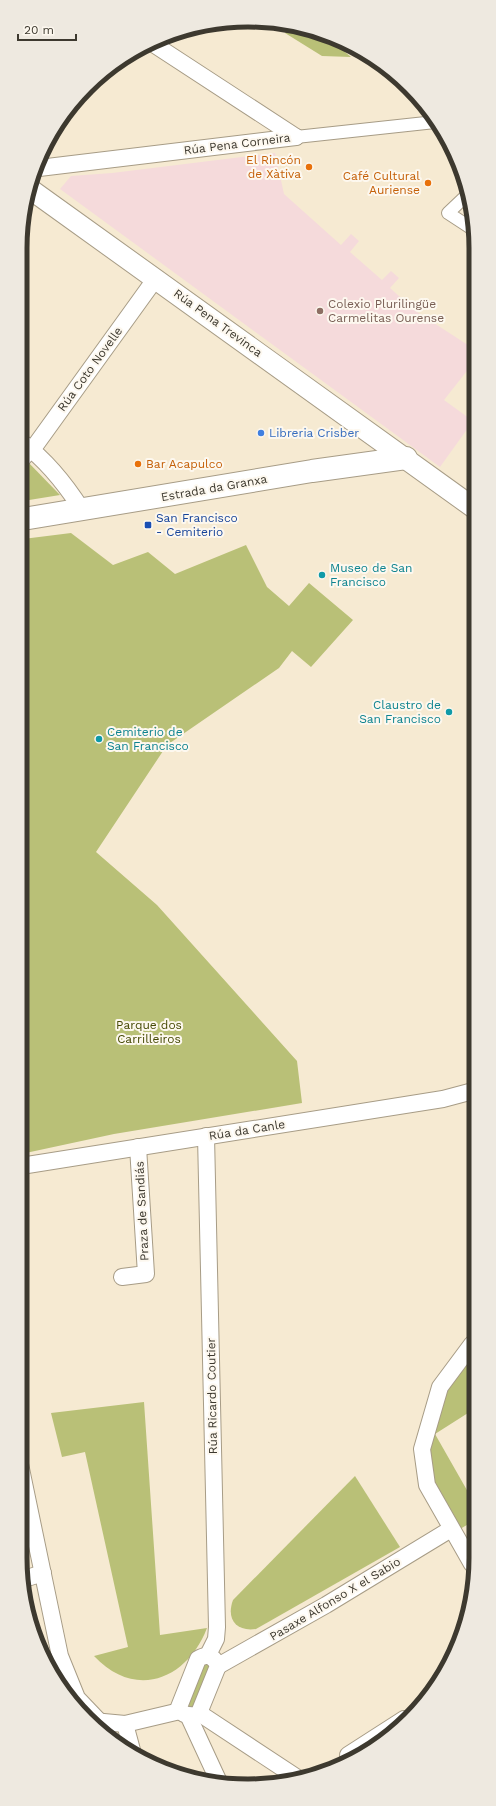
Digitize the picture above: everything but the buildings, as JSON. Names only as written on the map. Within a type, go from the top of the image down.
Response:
[{"type":"main road","name":"Estrada da Granxa","points":[[27,518],[406,458]]},
{"type":"street","points":[[157,47],[296,137]]},
{"type":"street","name":"Rúa Pena Corneira","points":[[42,168],[430,123]]},
{"type":"street","name":"Rúa Pena Trevinca","points":[[35,192],[469,504]]},
{"type":"street","points":[[463,199],[448,214],[468,226]]},
{"type":"street","name":"Rúa Coto Novelle","points":[[27,451],[156,278]]},
{"type":"street","points":[[27,453],[68,487],[82,510]]},
{"type":"street","name":"Rúa da Canle","points":[[27,1165],[442,1099],[469,1092]]},
{"type":"street","name":"Rúa Ricardo Coutier","points":[[206,1136],[216,1627],[213,1661]]},
{"type":"street","name":"Praza de Sandiás","points":[[122,1278],[146,1274],[138,1147]]},
{"type":"street","points":[[469,1348],[440,1387],[422,1448],[427,1485],[469,1559]]},
{"type":"street","points":[[27,1497],[60,1656],[77,1698]]},
{"type":"street","name":"Pasaxe Alfonso X el Sabio","points":[[189,1713],[179,1707],[198,1659],[203,1656],[213,1661],[326,1605],[451,1529]]},
{"type":"street","points":[[28,1577],[43,1573]]},
{"type":"street","points":[[213,1661],[189,1713],[217,1777]]},
{"type":"street","points":[[99,1721],[125,1724],[189,1713],[292,1775]]},
{"type":"street","points":[[125,1724],[131,1745]]},
{"type":"street","points":[[351,1753],[386,1731]]},
{"type":"shaded area","name":"Colexio Plurilingüe Carmelitas Ourense","points":[[275,153],[284,194],[341,245],[351,234],[359,241],[350,252],[382,280],[391,271],[399,278],[390,288],[417,312],[469,346],[469,368],[444,400],[469,418],[469,427],[440,467],[60,189],[71,176],[112,173]]},
{"type":"green space","points":[[287,30],[291,31],[333,44],[351,57],[322,56],[285,33]]},
{"type":"green space","points":[[27,461],[60,495],[27,500]]},
{"type":"green space","name":"Parque dos Carrilleiros","points":[[71,533],[113,565],[148,552],[175,574],[246,545],[267,587],[289,606],[309,583],[353,620],[311,667],[292,651],[279,668],[167,745],[96,852],[157,905],[297,1061],[302,1103],[114,1134],[27,1153],[27,538]]},
{"type":"green space","points":[[469,1361],[469,1415],[468,1413],[435,1434],[469,1494],[469,1524],[460,1529],[438,1494],[427,1455],[441,1399]]},
{"type":"green space","points":[[144,1402],[160,1635],[207,1628],[198,1646],[187,1660],[173,1671],[158,1678],[142,1680],[126,1678],[110,1670],[94,1656],[128,1647],[85,1452],[62,1457],[51,1413]]},
{"type":"green space","points":[[355,1476],[400,1547],[256,1629],[243,1628],[234,1623],[231,1613],[233,1600]]},
{"type":"green space","points":[[207,1663],[211,1666],[194,1710],[187,1706],[202,1666]]},
{"type":"place","name":"El Rincón de Xàtiva","points":[[309,167]]},
{"type":"place","name":"Café Cultural Auriense","points":[[428,183]]},
{"type":"place","name":"Colexio Plurilingüe Carmelitas Ourense","points":[[320,311]]},
{"type":"place","name":"Libreria Crisber","points":[[261,433]]},
{"type":"place","name":"Bar Acapulco","points":[[138,464]]},
{"type":"place","name":"San Francisco - Cemiterio","points":[[148,525]]},
{"type":"place","name":"Museo de San Francisco","points":[[322,575]]},
{"type":"place","name":"Claustro de San Francisco","points":[[449,712]]},
{"type":"place","name":"Cemiterio de San Francisco","points":[[99,739]]}]
